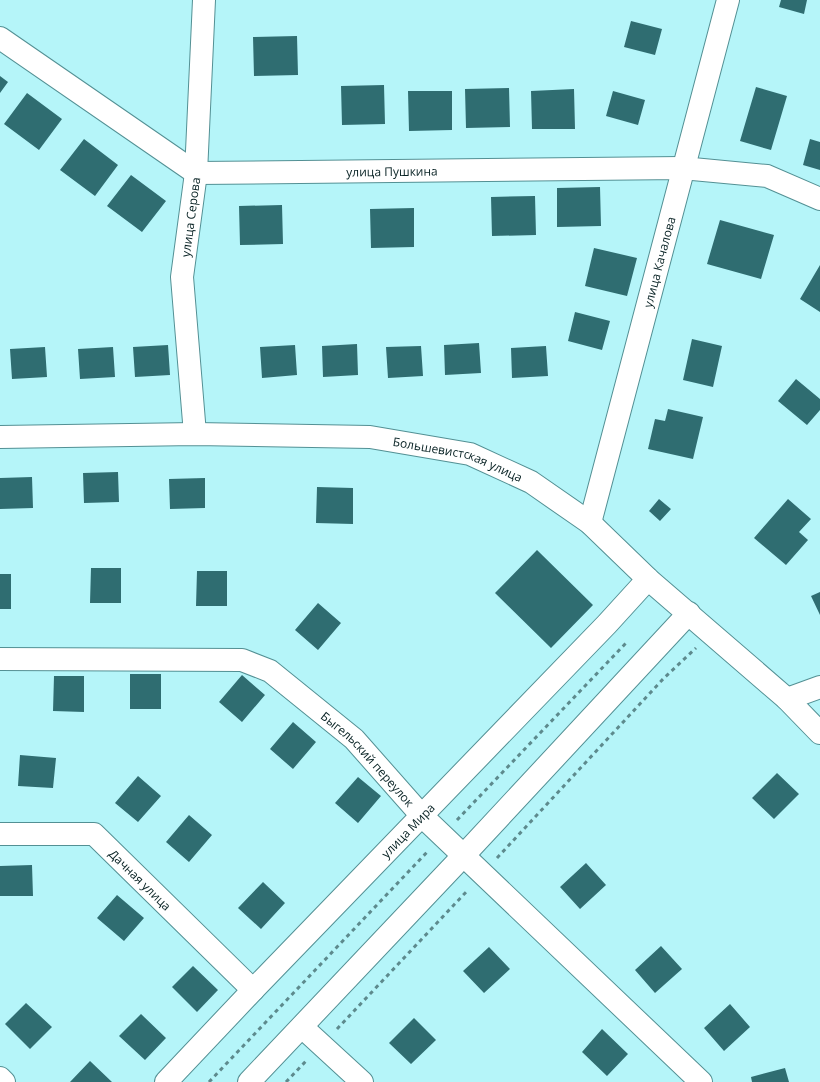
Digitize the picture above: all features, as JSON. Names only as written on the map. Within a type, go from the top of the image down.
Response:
[{"type":"street","name":"улица Серова","points":[[195,434],[182,277],[196,174],[204,0]]},
{"type":"street","name":"улица Качалова","points":[[590,524],[682,168],[728,0]]},
{"type":"street","points":[[0,38],[196,174]]},
{"type":"street","name":"улица Пушкина","points":[[196,174],[682,168],[767,176],[820,199]]},
{"type":"street","name":"Большевистская улица","points":[[0,437],[195,434],[370,438],[470,454],[531,482],[590,524],[648,579],[787,699],[820,733]]},
{"type":"street","name":"улица Мира","points":[[166,1082],[607,624],[648,579]]},
{"type":"street","points":[[249,1082],[689,613]]},
{"type":"street","name":"Быгельский переулок","points":[[0,659],[242,660],[270,671],[354,739],[422,816],[701,1082]]},
{"type":"street","points":[[787,699],[820,687]]},
{"type":"street","name":"Дачная улица","points":[[0,834],[94,834],[253,990]]},
{"type":"street","points":[[302,1027],[362,1082]]},
{"type":"street","points":[[0,1078],[4,1082]]},
{"type":"path","points":[[607,624],[645,660]]},
{"type":"path","points":[[209,1082],[626,643]]},
{"type":"building","points":[[781,0],[807,0],[804,14],[779,7]]},
{"type":"building","points":[[631,21],[662,29],[655,55],[624,47]]},
{"type":"building","points":[[297,36],[298,75],[254,76],[253,37]]},
{"type":"building","points":[[0,76],[8,82],[0,93]]},
{"type":"building","points":[[384,85],[385,124],[342,125],[341,86]]},
{"type":"building","points":[[756,87],[787,96],[771,150],[740,141]]},
{"type":"building","points":[[509,88],[510,127],[466,128],[465,89]]},
{"type":"building","points":[[574,89],[575,129],[532,129],[531,91]]},
{"type":"building","points":[[408,91],[452,91],[452,130],[409,131]]},
{"type":"building","points":[[613,91],[645,100],[638,125],[606,116]]},
{"type":"building","points":[[27,93],[62,119],[39,150],[4,124]]},
{"type":"building","points":[[84,139],[118,165],[95,196],[60,170]]},
{"type":"building","points":[[810,139],[820,142],[820,170],[803,165]]},
{"type":"building","points":[[131,175],[166,201],[142,232],[107,206]]},
{"type":"building","points":[[600,187],[601,226],[557,227],[557,188]]},
{"type":"building","points":[[535,196],[536,235],[492,236],[491,197]]},
{"type":"building","points":[[282,205],[283,244],[240,245],[239,206]]},
{"type":"building","points":[[414,208],[414,247],[371,248],[370,209]]},
{"type":"building","points":[[720,220],[774,235],[761,279],[707,264]]},
{"type":"building","points":[[594,248],[637,258],[627,296],[585,286]]},
{"type":"building","points":[[820,265],[820,312],[800,299]]},
{"type":"building","points":[[575,312],[610,321],[602,350],[568,341]]},
{"type":"building","points":[[692,339],[722,346],[713,387],[683,380]]},
{"type":"building","points":[[479,343],[481,373],[445,375],[444,345]]},
{"type":"building","points":[[357,344],[358,375],[323,377],[322,346]]},
{"type":"building","points":[[168,345],[170,375],[135,377],[133,347]]},
{"type":"building","points":[[295,345],[297,375],[262,378],[260,347]]},
{"type":"building","points":[[421,346],[423,376],[388,378],[386,347]]},
{"type":"building","points":[[546,346],[548,376],[512,378],[511,348]]},
{"type":"building","points":[[45,347],[47,377],[12,379],[10,349]]},
{"type":"building","points":[[113,347],[115,377],[80,379],[78,349]]},
{"type":"building","points":[[796,379],[820,399],[820,410],[807,425],[778,401]]},
{"type":"building","points":[[668,409],[703,417],[693,459],[648,449],[655,419],[665,421]]},
{"type":"building","points":[[118,472],[119,502],[84,503],[83,473]]},
{"type":"building","points":[[32,477],[33,508],[0,509],[0,478]]},
{"type":"building","points":[[205,478],[205,508],[170,509],[169,479]]},
{"type":"building","points":[[317,487],[353,488],[353,524],[316,523]]},
{"type":"building","points":[[659,499],[671,509],[660,521],[649,511]]},
{"type":"building","points":[[788,499],[811,519],[799,532],[808,540],[786,565],[754,538]]},
{"type":"building","points":[[537,550],[593,605],[551,648],[495,593]]},
{"type":"building","points":[[91,568],[121,568],[121,603],[90,603]]},
{"type":"building","points":[[197,571],[227,571],[227,606],[196,606]]},
{"type":"building","points":[[0,574],[11,574],[11,609],[0,609]]},
{"type":"building","points":[[820,592],[820,615],[811,596]]},
{"type":"building","points":[[318,603],[341,623],[318,650],[295,630]]},
{"type":"building","points":[[130,674],[161,674],[161,709],[130,709]]},
{"type":"building","points":[[242,675],[265,695],[242,722],[219,702]]},
{"type":"building","points":[[54,676],[84,676],[84,712],[53,711]]},
{"type":"building","points":[[293,722],[316,742],[293,769],[270,749]]},
{"type":"building","points":[[20,755],[56,758],[53,788],[18,786]]},
{"type":"building","points":[[777,773],[799,794],[774,819],[752,798]]},
{"type":"building","points":[[138,776],[161,796],[138,822],[115,803]]},
{"type":"building","points":[[358,777],[381,796],[358,823],[335,803]]},
{"type":"building","points":[[189,815],[212,835],[189,862],[166,842]]},
{"type":"building","points":[[586,863],[606,885],[580,909],[560,887]]},
{"type":"building","points":[[32,865],[33,896],[0,896],[0,866]]},
{"type":"building","points":[[263,882],[285,903],[261,929],[238,908]]},
{"type":"building","points":[[117,895],[144,918],[124,941],[97,918]]},
{"type":"building","points":[[661,946],[682,969],[655,993],[635,970]]},
{"type":"building","points":[[489,947],[510,969],[484,993],[463,971]]},
{"type":"building","points":[[193,966],[218,990],[197,1012],[172,987]]},
{"type":"building","points":[[26,1003],[52,1027],[30,1049],[5,1024]]},
{"type":"building","points":[[730,1004],[750,1027],[724,1051],[704,1028]]},
{"type":"building","points":[[141,1014],[166,1038],[145,1060],[119,1036]]},
{"type":"building","points":[[414,1018],[436,1040],[411,1064],[389,1043]]},
{"type":"building","points":[[602,1029],[628,1054],[607,1076],[582,1052]]},
{"type":"building","points":[[90,1061],[112,1082],[70,1082]]},
{"type":"building","points":[[785,1068],[789,1082],[752,1082],[751,1077]]}]
